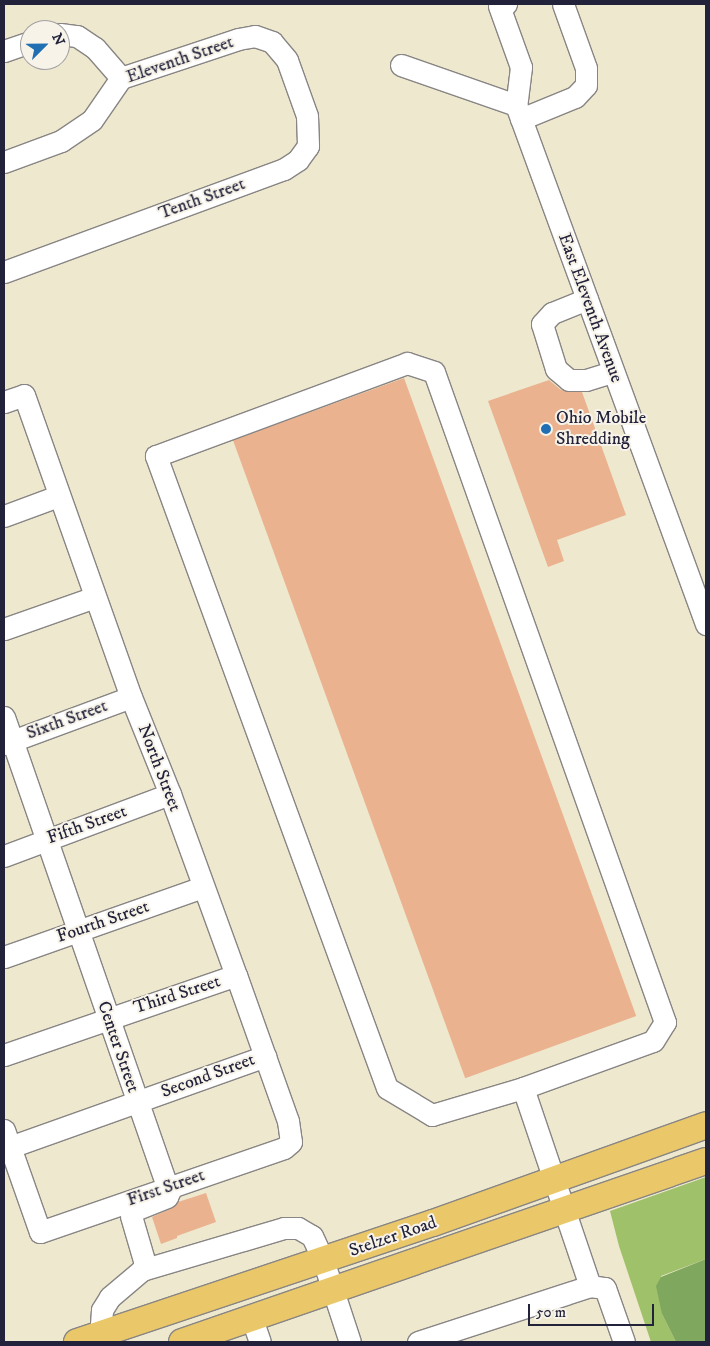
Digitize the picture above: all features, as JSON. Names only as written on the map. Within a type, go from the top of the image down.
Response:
[{"type":"main road","name":"Stelzer Road","points":[[77,1342],[105,1338],[706,1125]]},
{"type":"main road","name":"Stelzer Road","points":[[182,1342],[256,1331],[333,1291],[706,1161]]},
{"type":"street","points":[[506,4],[498,6],[521,67],[518,112]]},
{"type":"street","points":[[401,65],[518,112],[575,97],[586,85],[586,68],[563,4]]},
{"type":"street","points":[[70,35],[77,36],[96,48],[121,78]]},
{"type":"street","name":"Eleventh Street","points":[[4,162],[61,141],[92,120],[121,78],[238,39],[255,36],[272,42],[287,60]]},
{"type":"street","points":[[4,51],[20,45]]},
{"type":"street","name":"Tenth Street","points":[[4,272],[284,169],[298,160],[308,146],[307,116],[287,60]]},
{"type":"street","name":"East Eleventh Avenue","points":[[518,112],[706,624]]},
{"type":"street","points":[[587,299],[552,313],[542,324],[556,369],[570,380],[586,380],[614,372]]},
{"type":"street","points":[[407,363],[434,372],[665,1022],[653,1041],[523,1088],[432,1115],[387,1088],[156,456],[407,363]]},
{"type":"street","name":"North Street","points":[[14,398],[58,496],[131,697],[170,794],[288,1121],[291,1142]]},
{"type":"street","points":[[4,516],[58,496]]},
{"type":"street","points":[[4,630],[95,597]]},
{"type":"street","name":"Sixth Street","points":[[8,742],[131,697]]},
{"type":"street","name":"Center Street","points":[[4,717],[8,742],[47,840],[168,1187]]},
{"type":"street","name":"Fifth Street","points":[[4,856],[170,794]]},
{"type":"street","name":"Fourth Street","points":[[4,957],[203,887]]},
{"type":"street","name":"Third Street","points":[[4,1054],[236,975]]},
{"type":"street","name":"Second Street","points":[[7,1139],[137,1102],[265,1056]]},
{"type":"street","points":[[523,1088],[590,1286]]},
{"type":"street","name":"First Street","points":[[7,1139],[40,1232],[284,1148],[291,1142]]},
{"type":"street","points":[[142,1270],[144,1257],[131,1216],[134,1211],[167,1197],[168,1187]]},
{"type":"street","points":[[105,1338],[101,1326],[102,1310],[110,1297],[142,1270],[284,1228],[298,1228],[312,1236],[323,1260],[350,1342]]},
{"type":"street","points":[[418,1342],[590,1286],[605,1288],[624,1342]]},
{"type":"green space","points":[[706,1177],[706,1259],[661,1276],[662,1314],[676,1342],[651,1342],[619,1246],[610,1211]]},
{"type":"green space","points":[[706,1259],[706,1342],[676,1342],[662,1314],[656,1286],[661,1277]]},
{"type":"building","points":[[404,378],[636,1016],[465,1078],[233,440]]},
{"type":"building","points":[[549,380],[561,390],[582,392],[626,515],[557,540],[564,561],[548,567],[488,401]]},
{"type":"building","points":[[206,1193],[216,1222],[161,1244],[152,1217],[172,1208],[178,1202]]},
{"type":"place","name":"Ohio Mobile Shredding","points":[[546,429]]}]
